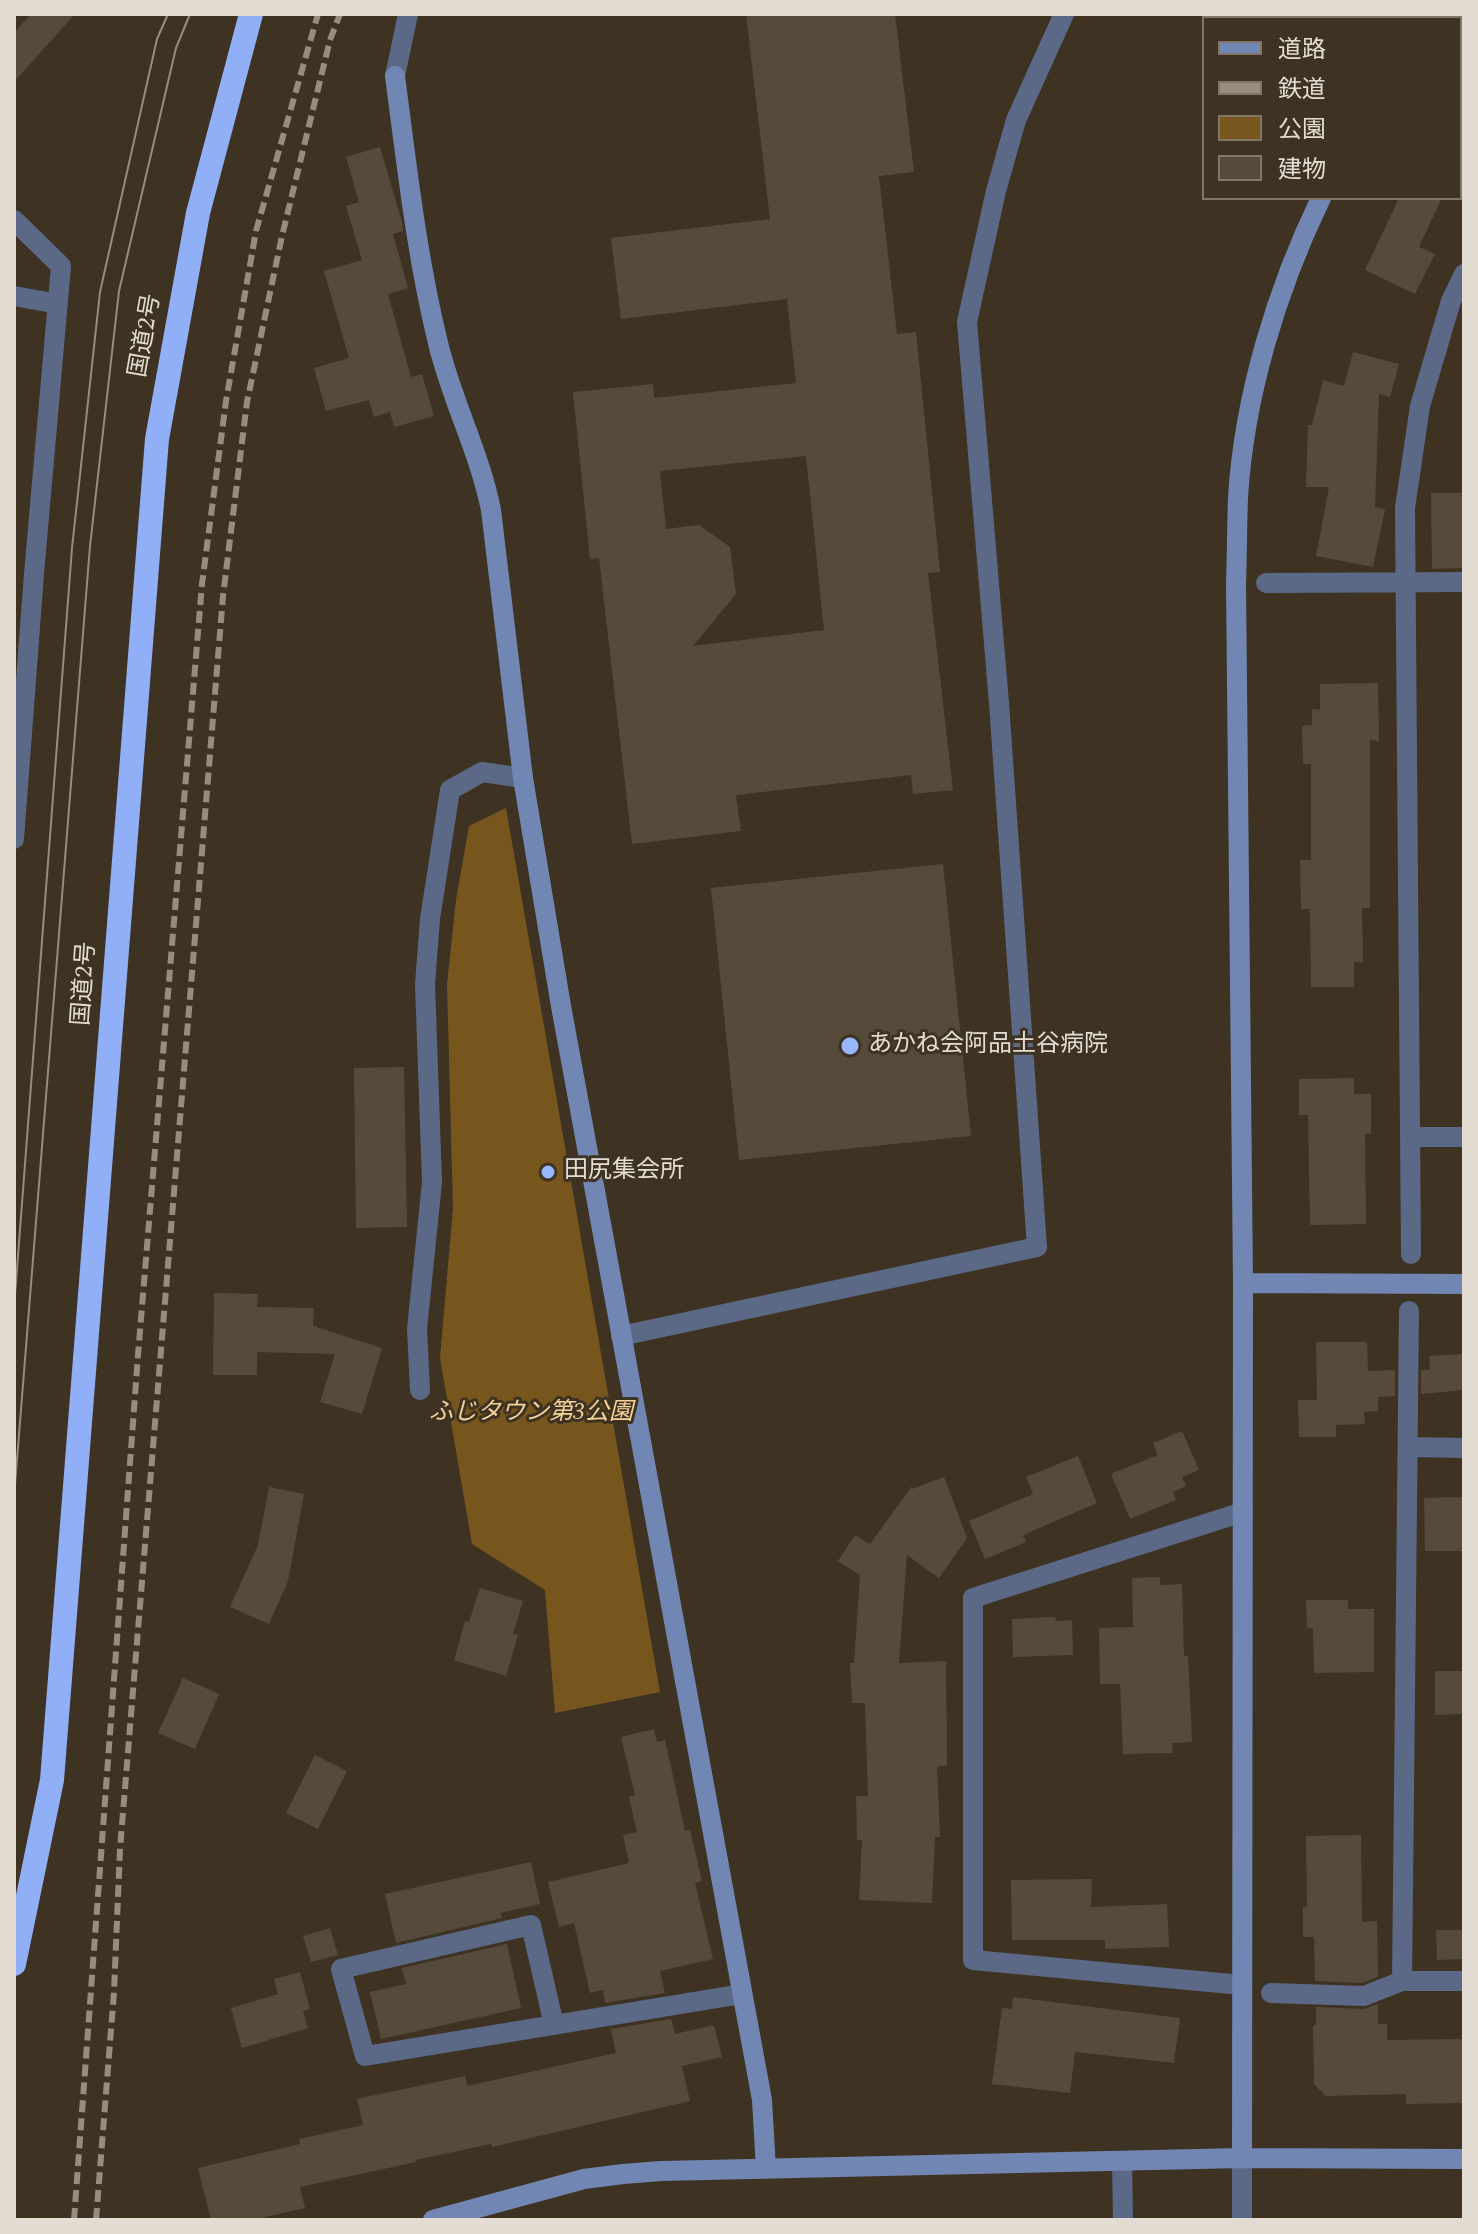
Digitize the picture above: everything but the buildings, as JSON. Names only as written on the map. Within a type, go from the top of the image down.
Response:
[{"type":"highway","name":"国道2号","points":[[14,1964],[52,1780],[157,439],[198,213],[251,14]]},
{"type":"street","points":[[408,14],[395,76],[413,211],[440,349],[485,479],[491,510],[523,778],[561,1006],[762,2100],[766,2169]]},
{"type":"street","points":[[621,1336],[1037,1247],[1001,717],[967,322],[996,191],[1016,120],[1064,14]]},
{"type":"street","points":[[1242,2220],[1243,1283],[1236,584],[1238,495],[1250,408],[1271,322],[1301,239],[1320,200]]},
{"type":"street","points":[[14,220],[61,266],[24,572],[14,839]]},
{"type":"street","points":[[1411,1254],[1405,508],[1420,406],[1451,301],[1464,274]]},
{"type":"street","points":[[14,296],[58,304]]},
{"type":"street","points":[[1266,583],[1464,582]]},
{"type":"street","points":[[420,1390],[417,1329],[432,1182],[425,984],[430,919],[450,790],[482,772],[523,778]]},
{"type":"street","points":[[1411,1137],[1464,1137]]},
{"type":"street","points":[[1243,1283],[1464,1284]]},
{"type":"street","points":[[1402,1981],[1409,1311]]},
{"type":"street","points":[[1408,1447],[1464,1448]]},
{"type":"street","points":[[1242,1985],[973,1960],[973,1598],[1243,1512]]},
{"type":"street","points":[[554,2025],[531,1925],[341,1969],[365,2056],[554,2025],[742,1994]]},
{"type":"street","points":[[1271,1993],[1364,1996],[1402,1981],[1464,1981]]},
{"type":"street","points":[[433,2220],[597,2177],[661,2171],[1242,2158],[1464,2159]]},
{"type":"street","points":[[1122,2161],[1123,2220]]},
{"type":"green space","name":"ふじタウン第3公園","points":[[506,808],[660,1692],[555,1713],[545,1590],[472,1544],[440,1358],[453,1208],[447,984],[456,900],[469,826]]},
{"type":"tram line","points":[[14,1308],[72,548],[100,292],[157,39],[168,14]]},
{"type":"tram line","points":[[14,1497],[90,546],[119,291],[176,48],[190,14]]},
{"type":"railway","points":[[74,2220],[138,1355],[202,584],[226,401],[256,231],[318,14]]},
{"type":"railway","points":[[96,2220],[114,1992],[120,1849],[223,596],[247,402],[282,236],[330,40],[340,14]]},
{"type":"place","name":"あかね会阿品土谷病院","points":[[850,1046]]},
{"type":"place","name":"田尻集会所","points":[[548,1172]]}]
